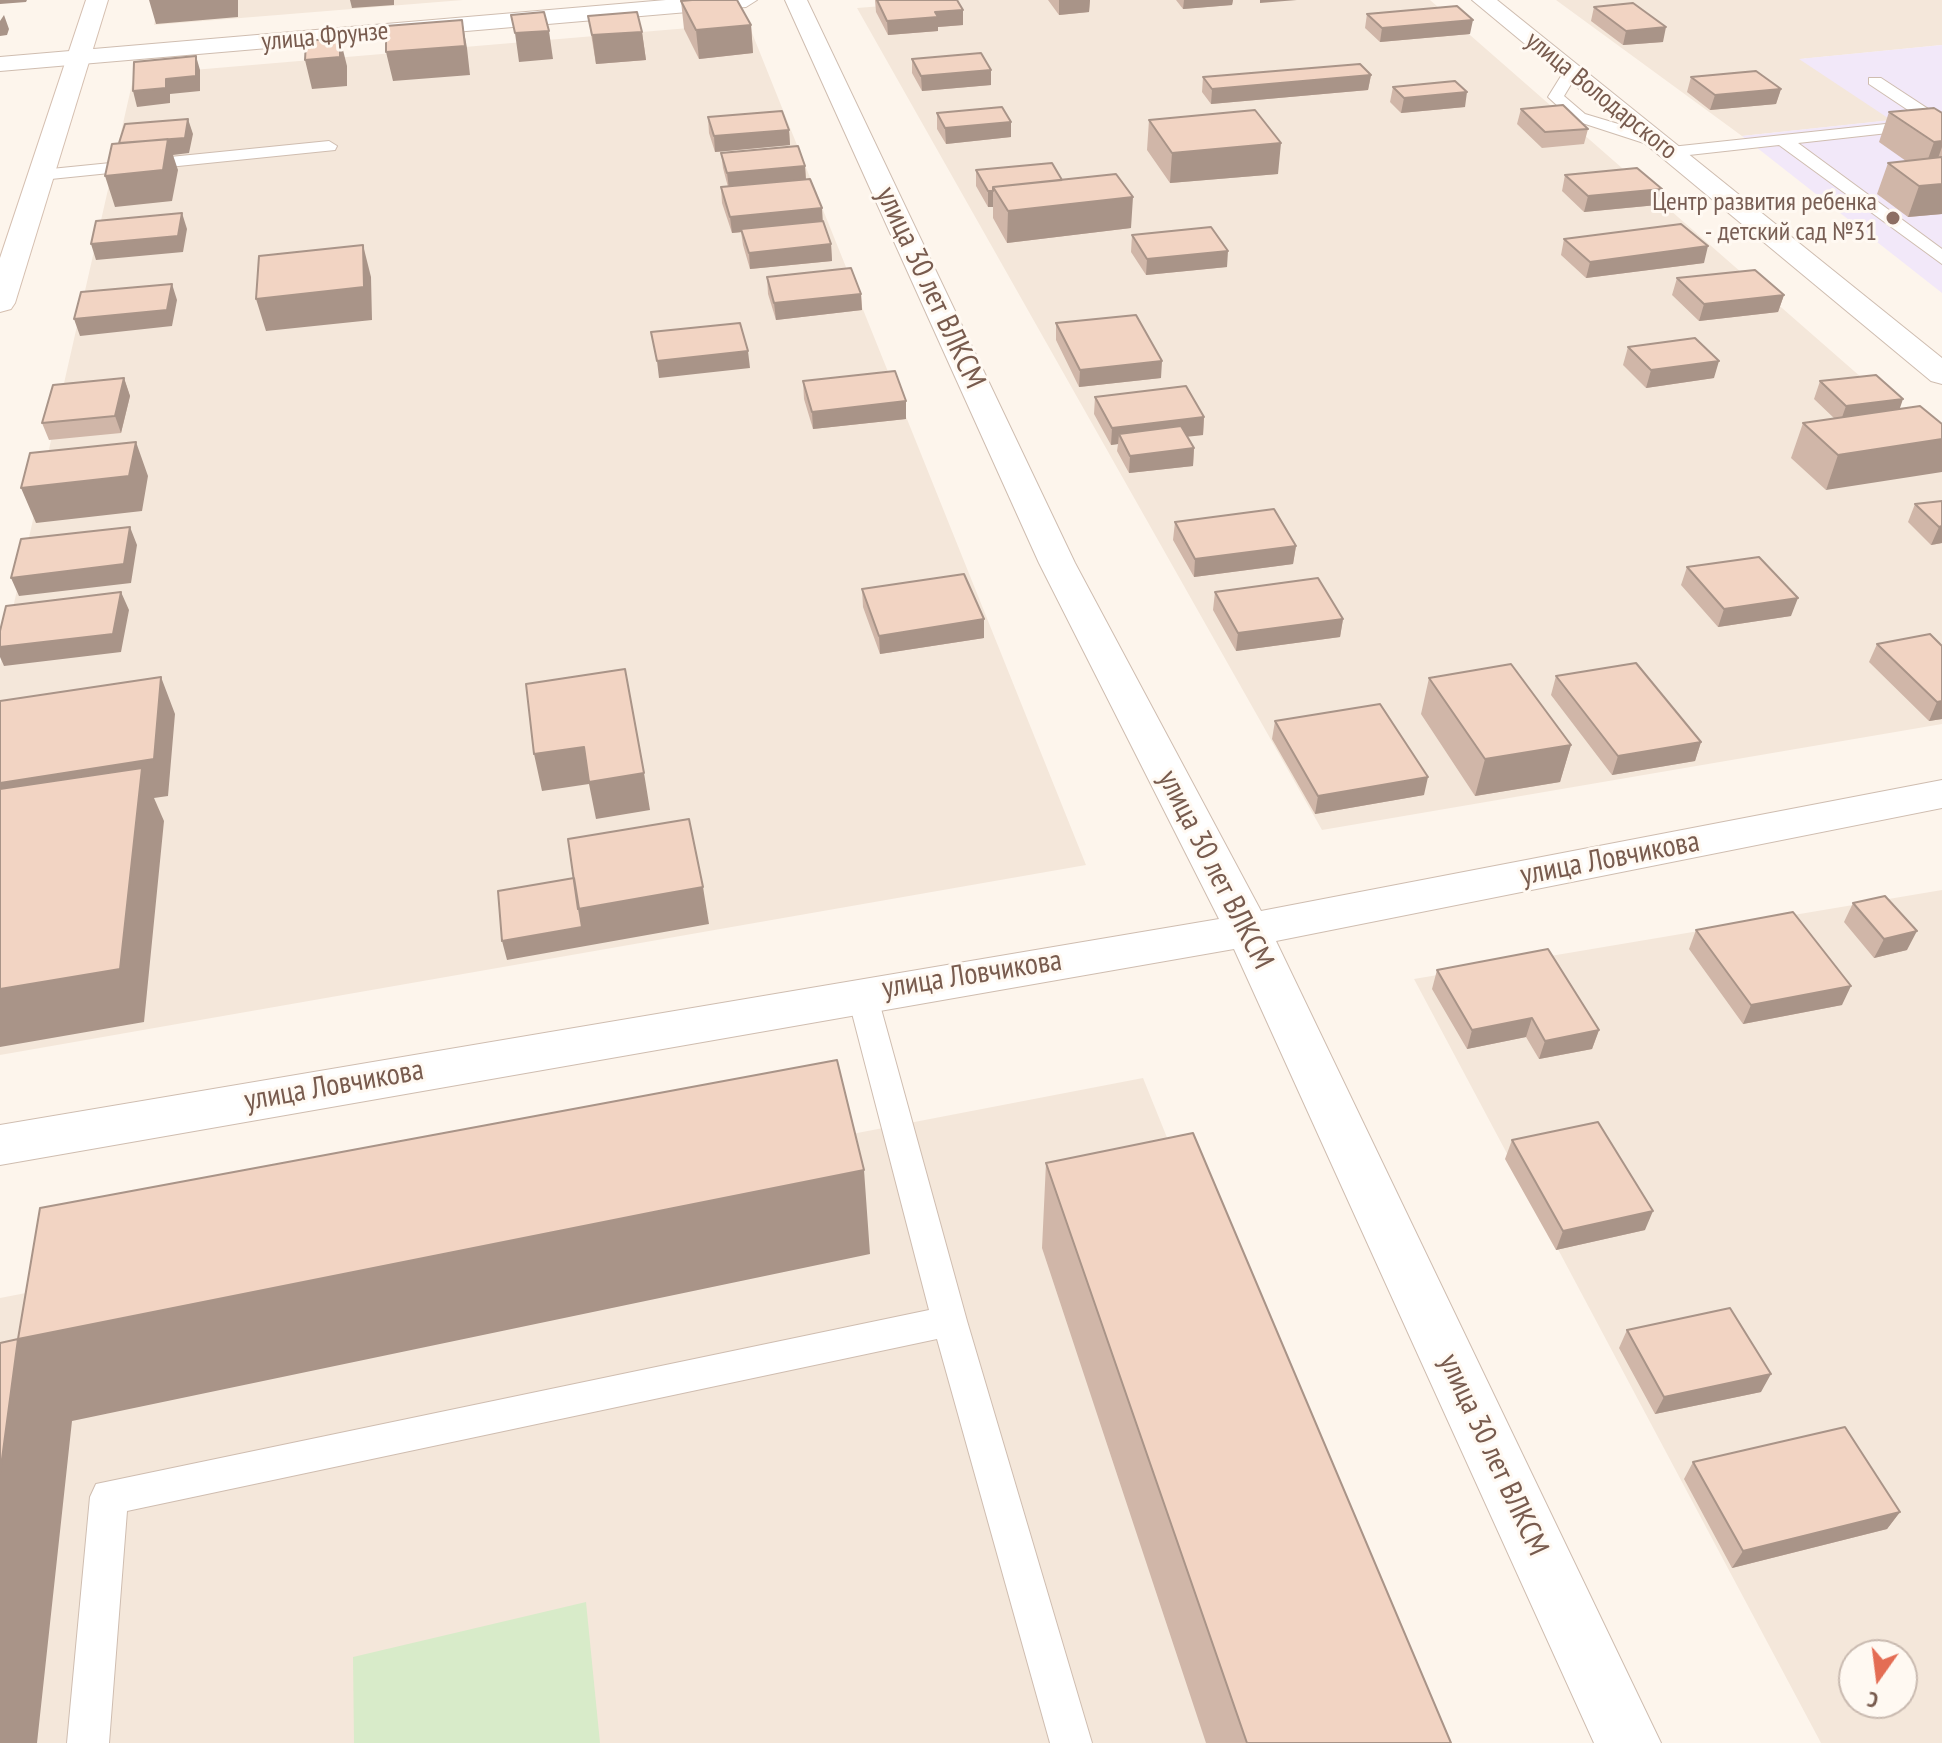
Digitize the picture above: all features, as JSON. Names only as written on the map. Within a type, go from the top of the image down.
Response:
[{"type":"street","points":[[1,298],[97,0]]},
{"type":"street","name":"улица Фрунзе","points":[[0,64],[746,0]]},
{"type":"street","name":"улица 30 лет ВЛКСМ","points":[[796,0],[1057,563],[1248,930],[1628,1743]]},
{"type":"street","name":"улица Володарского","points":[[1483,0],[1942,374]]},
{"type":"street","name":"улица Ловчикова","points":[[0,1145],[862,994],[1248,930],[1942,794]]},
{"type":"lane","points":[[1875,81],[1941,123]]},
{"type":"lane","points":[[1665,147],[1783,140],[1941,123]]},
{"type":"lane","points":[[1783,140],[1942,258]]},
{"type":"lane","points":[[41,175],[329,146]]},
{"type":"lane","points":[[862,994],[949,1321],[1071,1743]]},
{"type":"lane","points":[[88,1743],[109,1497],[949,1321]]},
{"type":"shaded area","points":[[158,0],[463,0],[154,25]]},
{"type":"shaded area","points":[[959,0],[1430,0],[1942,448],[1942,724],[1322,830],[857,8]]},
{"type":"shaded area","points":[[1556,0],[1942,0],[1942,45],[1801,59],[1893,120],[1742,136]]},
{"type":"shaded area","points":[[748,23],[1086,865],[0,1055],[0,665],[134,75]]},
{"type":"shaded area","name":"Центр развития ребенка - детский сад №31","points":[[1942,45],[1942,293],[1742,136],[1891,120],[1799,59]]},
{"type":"shaded area","points":[[1942,890],[1942,1743],[1821,1743],[1414,979]]},
{"type":"shaded area","points":[[1143,1078],[1411,1743],[0,1743],[0,1298]]},
{"type":"green space","points":[[586,1602],[600,1743],[354,1743],[353,1657]]},
{"type":"building","points":[[737,0],[751,25],[696,30],[681,1]]},
{"type":"building","points":[[877,0],[957,0],[963,10],[935,12],[938,17],[887,21]]},
{"type":"building","points":[[1633,3],[1666,27],[1626,31],[1594,7]]},
{"type":"building","points":[[1457,6],[1473,20],[1382,28],[1367,14]]},
{"type":"building","points":[[544,12],[549,31],[515,33],[511,15]]},
{"type":"building","points":[[637,12],[642,32],[592,35],[588,16]]},
{"type":"building","points":[[462,20],[465,46],[386,52],[386,26]]},
{"type":"building","points":[[340,38],[340,57],[305,60],[306,41]]},
{"type":"building","points":[[981,53],[991,70],[921,76],[912,59]]},
{"type":"building","points":[[196,56],[196,76],[166,79],[166,88],[133,91],[134,62]]},
{"type":"building","points":[[1360,64],[1371,75],[1212,89],[1203,77]]},
{"type":"building","points":[[1756,71],[1781,89],[1715,95],[1691,77]]},
{"type":"building","points":[[1455,81],[1467,92],[1404,98],[1393,87]]},
{"type":"building","points":[[1563,105],[1588,129],[1545,132],[1521,109]]},
{"type":"building","points":[[1002,107],[1011,122],[945,128],[937,113]]},
{"type":"building","points":[[1934,108],[1942,113],[1942,141],[1934,142],[1889,112]]},
{"type":"building","points":[[1255,110],[1281,143],[1172,153],[1149,120]]},
{"type":"building","points":[[782,111],[789,130],[714,136],[708,117]]},
{"type":"building","points":[[188,119],[185,138],[119,143],[125,124]]},
{"type":"building","points":[[168,139],[163,170],[105,176],[112,144]]},
{"type":"building","points":[[798,146],[805,166],[727,173],[721,153]]},
{"type":"building","points":[[1942,157],[1942,184],[1919,186],[1888,163]]},
{"type":"building","points":[[1052,163],[1062,180],[993,187],[993,191],[988,191],[976,170]]},
{"type":"building","points":[[1637,168],[1662,189],[1588,196],[1565,175]]},
{"type":"building","points":[[1116,174],[1133,197],[1008,211],[993,187]]},
{"type":"building","points":[[810,179],[822,208],[730,217],[721,187]]},
{"type":"building","points":[[182,213],[178,236],[91,244],[96,221]]},
{"type":"building","points":[[823,221],[831,244],[749,253],[741,229]]},
{"type":"building","points":[[1681,224],[1708,246],[1590,262],[1564,239]]},
{"type":"building","points":[[1211,227],[1228,251],[1147,259],[1132,235]]},
{"type":"building","points":[[363,245],[364,287],[256,299],[259,256]]},
{"type":"building","points":[[851,268],[861,294],[774,303],[767,277]]},
{"type":"building","points":[[1755,270],[1784,295],[1704,304],[1677,278]]},
{"type":"building","points":[[172,284],[167,310],[74,319],[81,292]]},
{"type":"building","points":[[1136,315],[1162,361],[1080,370],[1056,323]]},
{"type":"building","points":[[740,323],[748,351],[657,361],[651,332]]},
{"type":"building","points":[[1695,338],[1719,361],[1651,370],[1628,347]]},
{"type":"building","points":[[895,371],[906,401],[812,412],[803,381]]},
{"type":"building","points":[[1876,375],[1903,399],[1846,406],[1820,381]]},
{"type":"building","points":[[124,378],[115,416],[42,423],[53,385]]},
{"type":"building","points":[[1186,386],[1204,417],[1112,428],[1095,397]]},
{"type":"building","points":[[1920,406],[1942,424],[1942,439],[1838,455],[1803,423]]},
{"type":"building","points":[[1181,426],[1194,448],[1130,456],[1119,434]]},
{"type":"building","points":[[136,442],[129,476],[21,488],[30,453]]},
{"type":"building","points":[[1942,501],[1942,526],[1939,527],[1915,504]]},
{"type":"building","points":[[1274,509],[1296,546],[1195,559],[1175,522]]},
{"type":"building","points":[[130,527],[124,564],[11,578],[21,539]]},
{"type":"building","points":[[1759,557],[1798,598],[1724,609],[1687,567]]},
{"type":"building","points":[[964,574],[984,619],[879,636],[862,589]]},
{"type":"building","points":[[1318,578],[1343,619],[1238,633],[1215,592]]},
{"type":"building","points":[[121,592],[113,634],[0,647],[6,606]]},
{"type":"building","points":[[1930,634],[1942,646],[1942,701],[1937,702],[1877,644]]},
{"type":"building","points":[[1636,663],[1701,742],[1618,756],[1556,676]]},
{"type":"building","points":[[1511,664],[1571,745],[1485,759],[1429,678]]},
{"type":"building","points":[[625,669],[644,773],[589,782],[584,747],[534,754],[526,684]]},
{"type":"building","points":[[161,677],[154,759],[0,783],[0,701]]},
{"type":"building","points":[[1380,704],[1428,777],[1318,796],[1275,721]]},
{"type":"building","points":[[142,768],[120,969],[0,989],[0,789]]},
{"type":"building","points":[[689,819],[703,887],[578,909],[568,839]]},
{"type":"building","points":[[574,878],[582,927],[502,941],[498,891]]},
{"type":"building","points":[[1885,896],[1917,931],[1884,939],[1853,903]]},
{"type":"building","points":[[1793,912],[1851,986],[1751,1005],[1696,930]]},
{"type":"building","points":[[1548,949],[1599,1030],[1545,1041],[1532,1018],[1472,1030],[1437,970]]},
{"type":"building","points":[[837,1060],[864,1170],[18,1339],[40,1208]]},
{"type":"building","points":[[1598,1122],[1653,1211],[1563,1231],[1512,1140]]},
{"type":"building","points":[[1193,1133],[1451,1743],[1247,1743],[1046,1163]]},
{"type":"building","points":[[1730,1308],[1771,1374],[1664,1397],[1627,1330]]},
{"type":"building","points":[[18,1339],[0,1474],[0,1343]]},
{"type":"building","points":[[1845,1427],[1900,1512],[1743,1551],[1693,1462]]},
{"type":"place","name":"Центр развития ребенка - детский сад №31","points":[[1893,218]]}]
